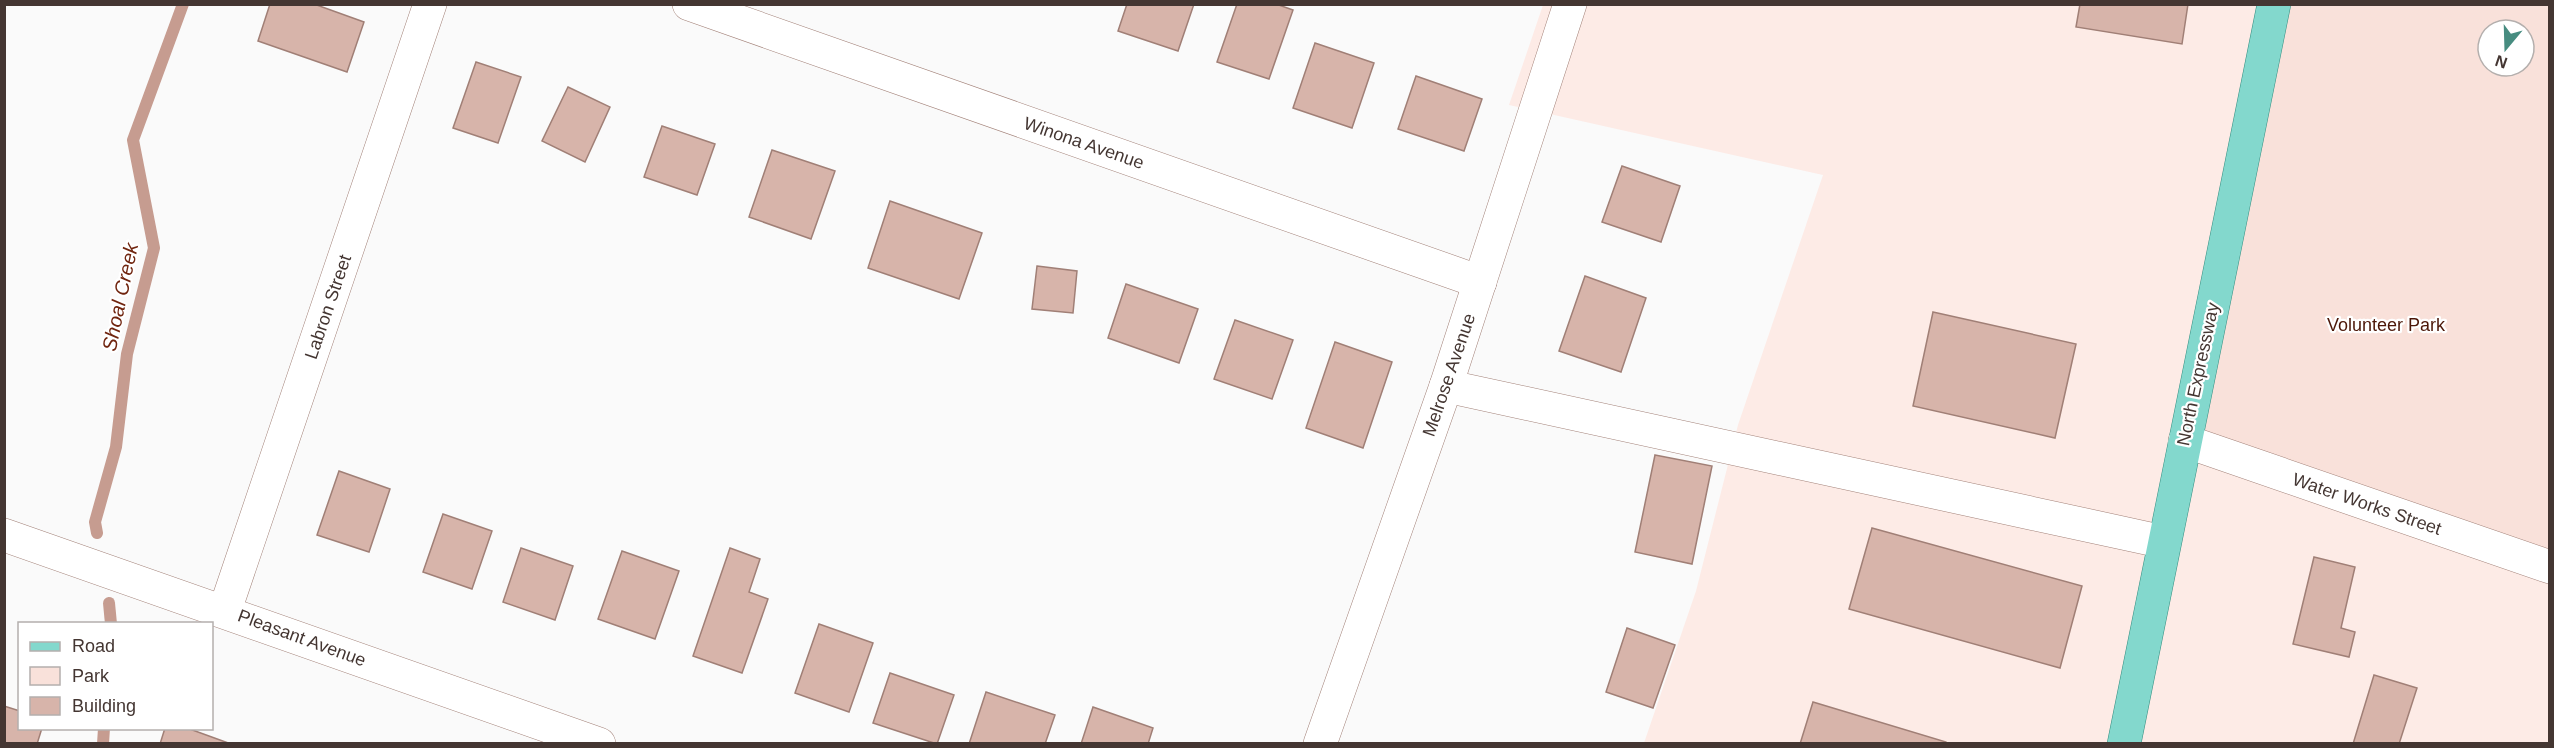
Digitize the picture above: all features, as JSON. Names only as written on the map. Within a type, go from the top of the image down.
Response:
[{"type":"main road","name":"North Expressway","points":[[2124,744],[2274,4]]},
{"type":"street","name":"Labron Street","points":[[225,610],[430,4]]},
{"type":"street","name":"Winona Avenue","points":[[689,4],[1480,282]]},
{"type":"street","name":"Melrose Avenue","points":[[1320,744],[1446,386],[1570,4]]},
{"type":"street","points":[[1446,386],[2164,542]]},
{"type":"street","name":"Water Works Street","points":[[2185,441],[2550,567]]},
{"type":"street","name":"Pleasant Avenue","points":[[4,535],[225,610],[599,744]]},
{"type":"shaded area","points":[[1543,5],[2263,5],[2549,559],[2549,743],[1644,743],[1696,591],[1738,425],[1823,175],[1509,105]]},
{"type":"green space","name":"Volunteer Park","points":[[2263,5],[2549,5],[2549,559],[2204,436]]},
{"type":"building","points":[[270,4],[314,4],[364,22],[347,72],[258,41]]},
{"type":"building","points":[[1127,4],[1194,4],[1178,51],[1118,31]]},
{"type":"building","points":[[1237,4],[1276,4],[1293,10],[1269,79],[1217,62]]},
{"type":"building","points":[[2080,4],[2188,4],[2182,44],[2076,27]]},
{"type":"building","points":[[1315,43],[1374,63],[1352,128],[1293,108]]},
{"type":"building","points":[[476,62],[521,77],[498,143],[453,128]]},
{"type":"building","points":[[1416,76],[1482,99],[1464,151],[1398,129]]},
{"type":"building","points":[[568,87],[610,107],[585,162],[542,141]]},
{"type":"building","points":[[662,126],[715,144],[697,195],[644,177]]},
{"type":"building","points":[[772,150],[835,171],[811,239],[749,217]]},
{"type":"building","points":[[1622,166],[1680,186],[1661,242],[1602,222]]},
{"type":"building","points":[[890,201],[982,233],[959,299],[868,268]]},
{"type":"building","points":[[1037,266],[1077,271],[1073,313],[1032,309]]},
{"type":"building","points":[[1585,276],[1646,298],[1621,372],[1559,351]]},
{"type":"building","points":[[1126,284],[1198,309],[1179,363],[1108,338]]},
{"type":"building","points":[[1933,312],[2076,344],[2055,438],[1913,406]]},
{"type":"building","points":[[1235,320],[1293,340],[1272,399],[1214,379]]},
{"type":"building","points":[[1335,342],[1392,362],[1363,448],[1306,428]]},
{"type":"building","points":[[1655,455],[1712,466],[1692,564],[1635,552]]},
{"type":"building","points":[[339,471],[390,489],[369,552],[317,535]]},
{"type":"building","points":[[443,514],[492,531],[472,589],[423,572]]},
{"type":"building","points":[[1872,528],[2082,586],[2060,668],[1849,609]]},
{"type":"building","points":[[521,548],[573,566],[555,620],[503,602]]},
{"type":"building","points":[[730,548],[760,559],[749,592],[768,599],[742,673],[693,656]]},
{"type":"building","points":[[622,551],[679,571],[655,639],[598,619]]},
{"type":"building","points":[[2314,557],[2355,567],[2341,628],[2355,632],[2349,657],[2293,644]]},
{"type":"building","points":[[819,624],[873,643],[849,712],[795,693]]},
{"type":"building","points":[[1627,628],[1675,645],[1653,708],[1606,692]]},
{"type":"building","points":[[890,673],[954,695],[937,744],[873,723]]},
{"type":"building","points":[[2374,675],[2417,688],[2399,744],[2353,744]]},
{"type":"building","points":[[986,692],[1055,715],[1045,744],[969,744]]},
{"type":"building","points":[[1813,702],[1946,742],[1946,744],[1800,744]]},
{"type":"building","points":[[4,706],[18,710],[18,730],[41,730],[37,744],[4,744]]},
{"type":"building","points":[[1093,707],[1153,728],[1148,744],[1081,744]]},
{"type":"building","points":[[164,730],[192,730],[231,744],[160,744]]},
{"type":"waterway","name":"Shoal Creek","points":[[97,533],[95,522],[116,447],[127,354],[154,248],[133,140],[183,4]]},
{"type":"waterway","name":"Shoal Creek","points":[[109,603],[111,622]]},
{"type":"waterway","name":"Shoal Creek","points":[[103,744],[104,730]]}]
